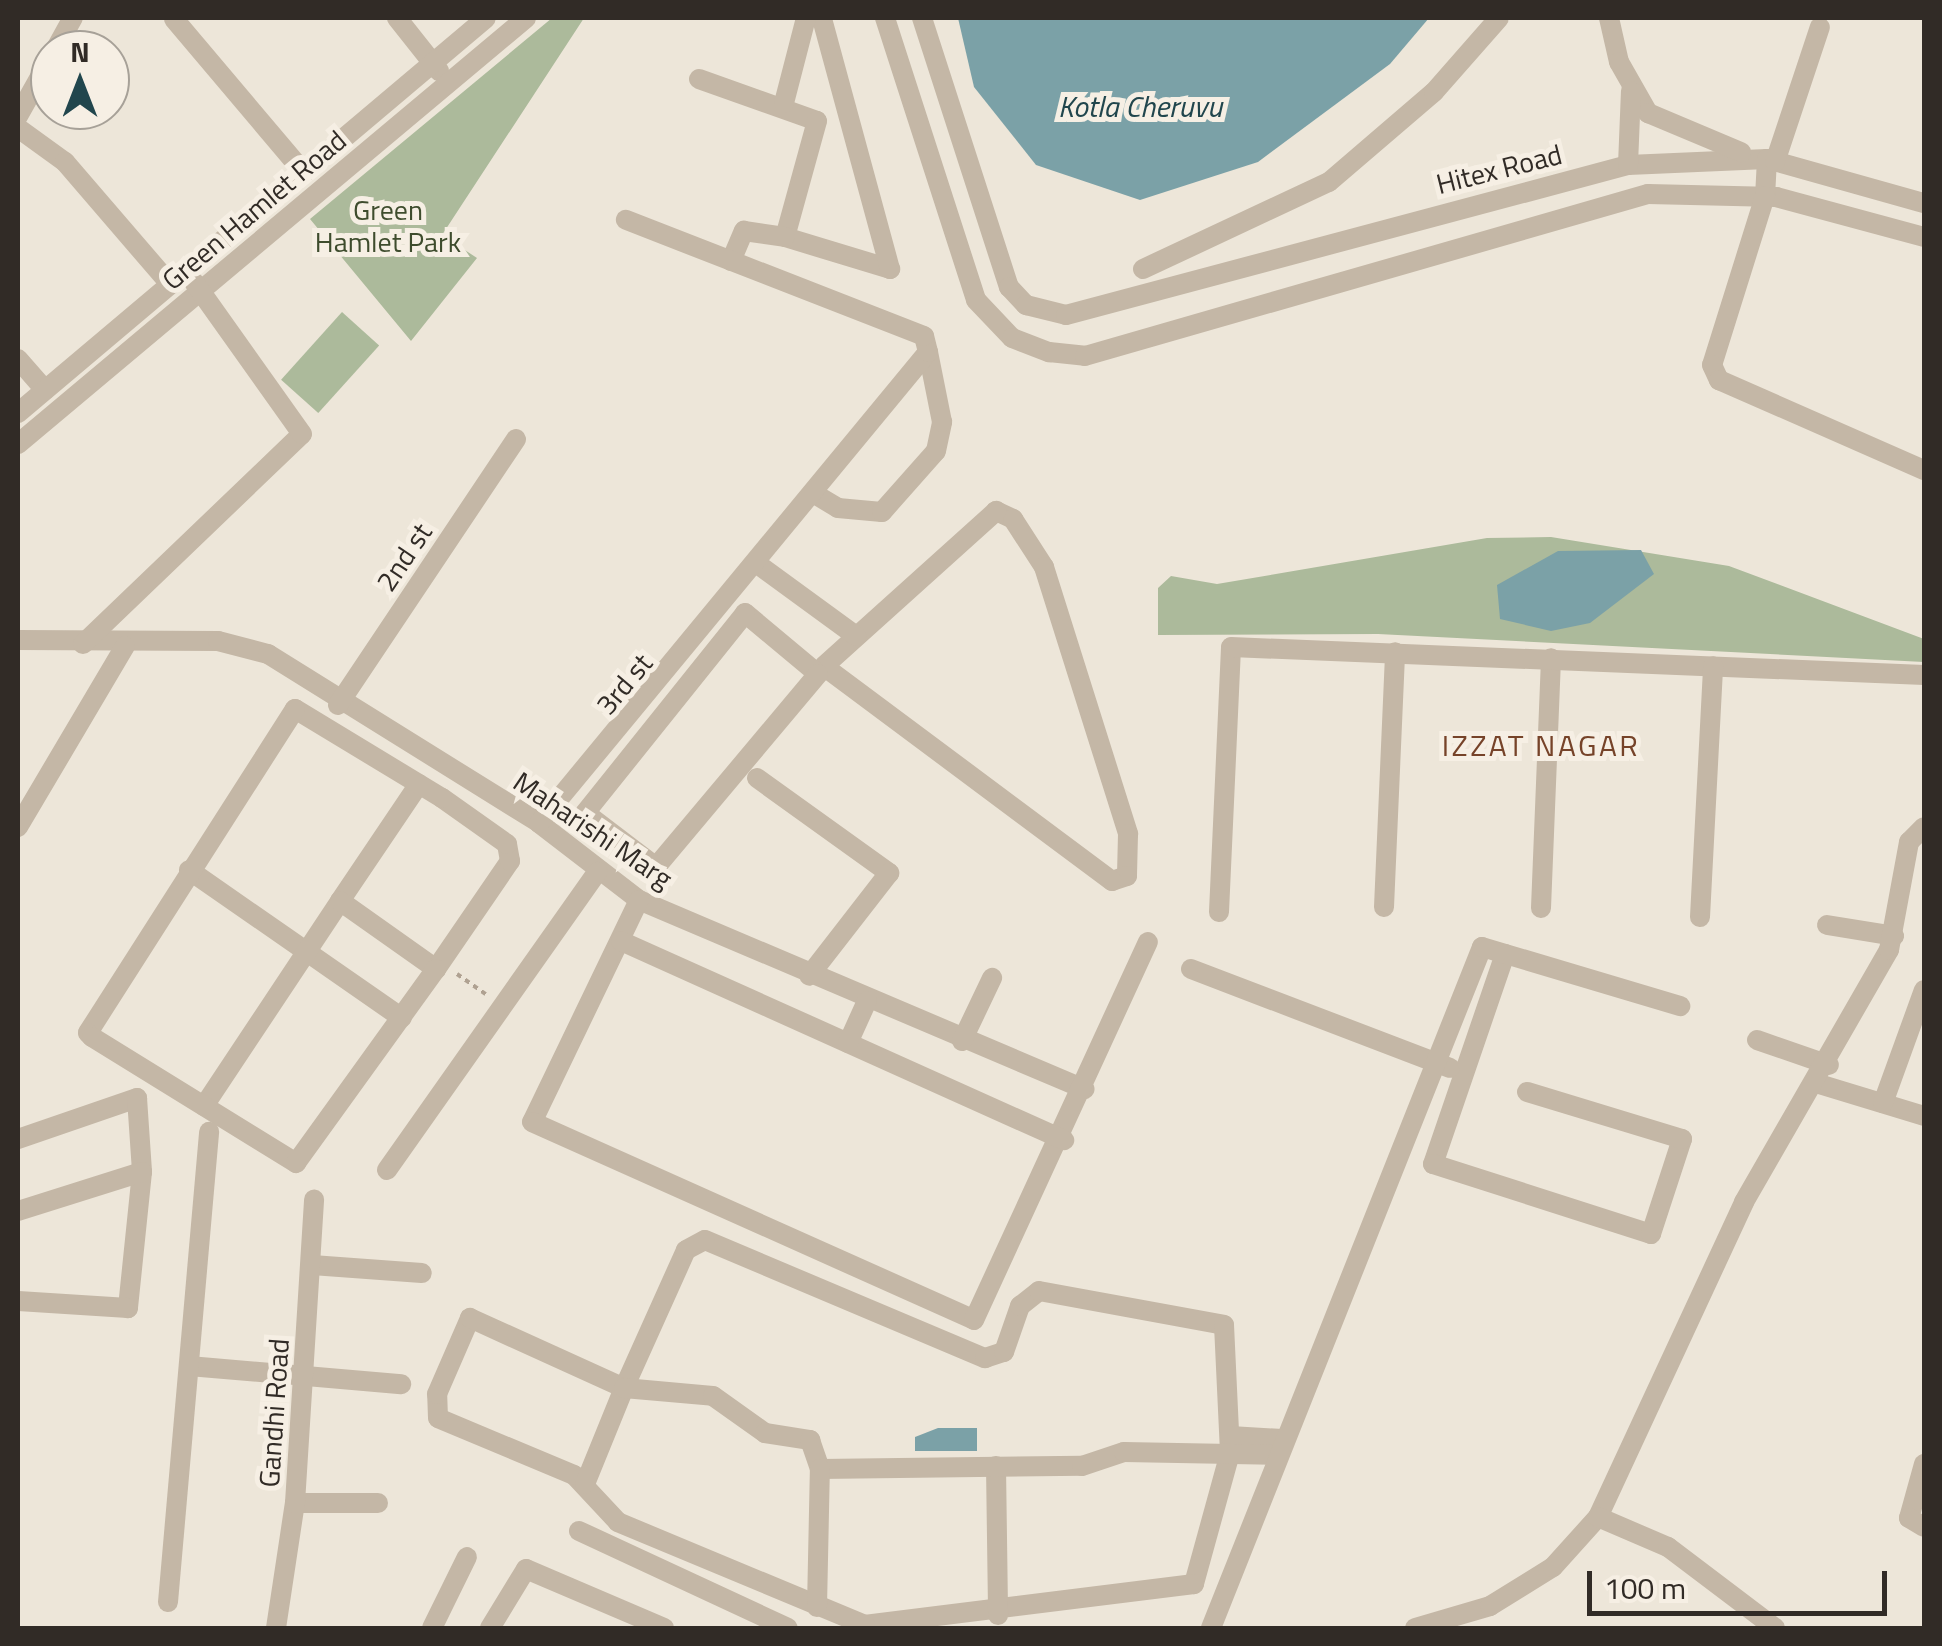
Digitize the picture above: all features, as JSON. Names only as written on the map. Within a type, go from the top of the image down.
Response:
[{"type":"street","points":[[397,18],[448,82]]},
{"type":"street","name":"Green Hamlet Road","points":[[18,413],[486,18]]},
{"type":"street","name":"Green Hamlet Road","points":[[18,444],[526,18]]},
{"type":"street","points":[[784,103],[806,18]]},
{"type":"street","points":[[731,261],[744,232],[785,238],[892,265],[822,18]]},
{"type":"street","points":[[885,18],[976,300],[1012,338],[1048,352],[1085,356],[1648,194],[1765,196],[1924,237]]},
{"type":"street","name":"Hitex Road","points":[[922,18],[1009,287],[1041,309],[1092,309],[1482,201],[1628,165],[1771,160],[1924,204]]},
{"type":"street","points":[[1142,270],[1330,182],[1434,92],[1499,18]]},
{"type":"street","points":[[1609,18],[1631,91],[1628,165]]},
{"type":"street","points":[[174,20],[304,172]]},
{"type":"street","points":[[1820,27],[1771,160],[1765,196],[1712,365],[1719,380],[1924,470]]},
{"type":"street","points":[[700,79],[784,103],[818,127],[785,238]]},
{"type":"street","points":[[1631,91],[1675,131],[1771,160]]},
{"type":"street","points":[[18,128],[65,162],[178,278],[202,292],[302,434],[83,644]]},
{"type":"street","points":[[1482,201],[1492,238]]},
{"type":"street","points":[[626,220],[924,336],[942,422],[936,452],[882,512],[838,508],[814,493]]},
{"type":"street","name":"3rd st","points":[[539,823],[664,697],[750,569],[928,352]]},
{"type":"street","points":[[18,359],[45,390]]},
{"type":"street","name":"2nd st","points":[[338,705],[516,439]]},
{"type":"street","points":[[1006,512],[1044,567],[1128,834],[1126,876],[1112,880],[824,666],[856,636],[1006,512]]},
{"type":"street","points":[[750,569],[856,636]]},
{"type":"street","points":[[745,612],[818,674],[656,867],[585,813],[664,697],[745,612]]},
{"type":"street","name":"Maharishi Marg","points":[[18,640],[125,646],[218,641],[268,654],[338,705],[539,823],[597,872],[639,900],[868,1002],[1085,1089]]},
{"type":"street","points":[[18,827],[125,646]]},
{"type":"street","points":[[1219,912],[1231,647],[1924,675]]},
{"type":"street","points":[[1384,907],[1395,652]]},
{"type":"street","points":[[1541,908],[1550,658]]},
{"type":"street","points":[[1700,916],[1713,666]]},
{"type":"street","points":[[295,709],[411,779],[512,851],[438,966],[296,1163],[88,1033],[295,709]]},
{"type":"street","points":[[204,1106],[340,901],[411,779],[417,752]]},
{"type":"street","points":[[442,798],[455,774]]},
{"type":"street","points":[[756,778],[889,873],[809,976]]},
{"type":"street","points":[[1415,1628],[1462,1621],[1553,1567],[1598,1518],[1744,1202],[1824,1074],[1894,936],[1909,842],[1924,827]]},
{"type":"street","points":[[189,870],[402,1018]]},
{"type":"street","points":[[387,1170],[597,872]]},
{"type":"street","points":[[639,900],[531,1112],[537,1127],[956,1318],[974,1320],[987,1306],[1064,1140],[1148,942]]},
{"type":"street","points":[[340,901],[438,966]]},
{"type":"street","points":[[1827,924],[1894,936]]},
{"type":"street","points":[[621,940],[1064,1140]]},
{"type":"street","points":[[1211,1628],[1280,1447],[1442,1065],[1482,947],[1680,1006]]},
{"type":"street","points":[[1504,954],[1433,1164],[1652,1234],[1682,1139],[1526,1092]]},
{"type":"street","points":[[1191,969],[1442,1065]]},
{"type":"street","points":[[962,1041],[992,978]]},
{"type":"street","points":[[1883,1103],[1924,990]]},
{"type":"street","points":[[848,1043],[868,1002]]},
{"type":"street","points":[[1756,1040],[1883,1103],[1924,1116]]},
{"type":"street","points":[[18,1139],[138,1098],[142,1172],[128,1308],[18,1301]]},
{"type":"street","points":[[168,1602],[209,1132]]},
{"type":"street","points":[[18,1211],[142,1172]]},
{"type":"street","name":"Gandhi Road","points":[[276,1628],[295,1503],[314,1200]]},
{"type":"street","points":[[585,1484],[624,1388],[686,1250],[704,1240],[985,1358],[1004,1352],[1020,1306],[1039,1291],[1217,1321],[1228,1331],[1230,1444],[1200,1575],[1184,1591],[998,1615],[865,1625],[817,1606],[618,1522],[585,1484],[438,1418],[437,1394],[470,1318],[624,1388],[712,1396],[765,1433],[810,1440],[820,1469],[817,1606]]},
{"type":"street","points":[[312,1265],[422,1273]]},
{"type":"street","points":[[188,1366],[401,1384]]},
{"type":"street","points":[[820,1469],[1106,1465],[1124,1452],[1230,1444],[1280,1447]]},
{"type":"street","points":[[1924,1464],[1909,1518],[1924,1527]]},
{"type":"street","points":[[996,1466],[998,1615]]},
{"type":"street","points":[[295,1503],[378,1503]]},
{"type":"street","points":[[1598,1518],[1668,1547],[1775,1628]]},
{"type":"street","points":[[579,1531],[788,1628]]},
{"type":"street","points":[[432,1628],[467,1557]]},
{"type":"street","points":[[490,1628],[526,1569],[664,1628]]},
{"type":"path","points":[[438,966],[486,994]]},
{"type":"green space","name":"Green Hamlet Park","points":[[552,18],[584,18],[442,235],[477,258],[411,341],[310,219]]},
{"type":"green space","points":[[342,312],[379,345],[318,413],[281,380]]},
{"type":"green space","points":[[1551,537],[1729,566],[1924,639],[1924,662],[1378,634],[1158,635],[1158,588],[1171,576],[1217,584],[1487,538]]},
{"type":"water","name":"Kotla Cheruvu","points":[[958,18],[1429,18],[1390,64],[1258,162],[1140,200],[1036,165],[974,87]]},
{"type":"water","points":[[1641,550],[1654,574],[1590,623],[1551,631],[1500,619],[1497,585],[1558,551]]},
{"type":"water","points":[[938,1428],[977,1428],[977,1451],[915,1451],[915,1437]]},
{"type":"district","name":"IZZAT NAGAR","points":[[1541,745]]}]
